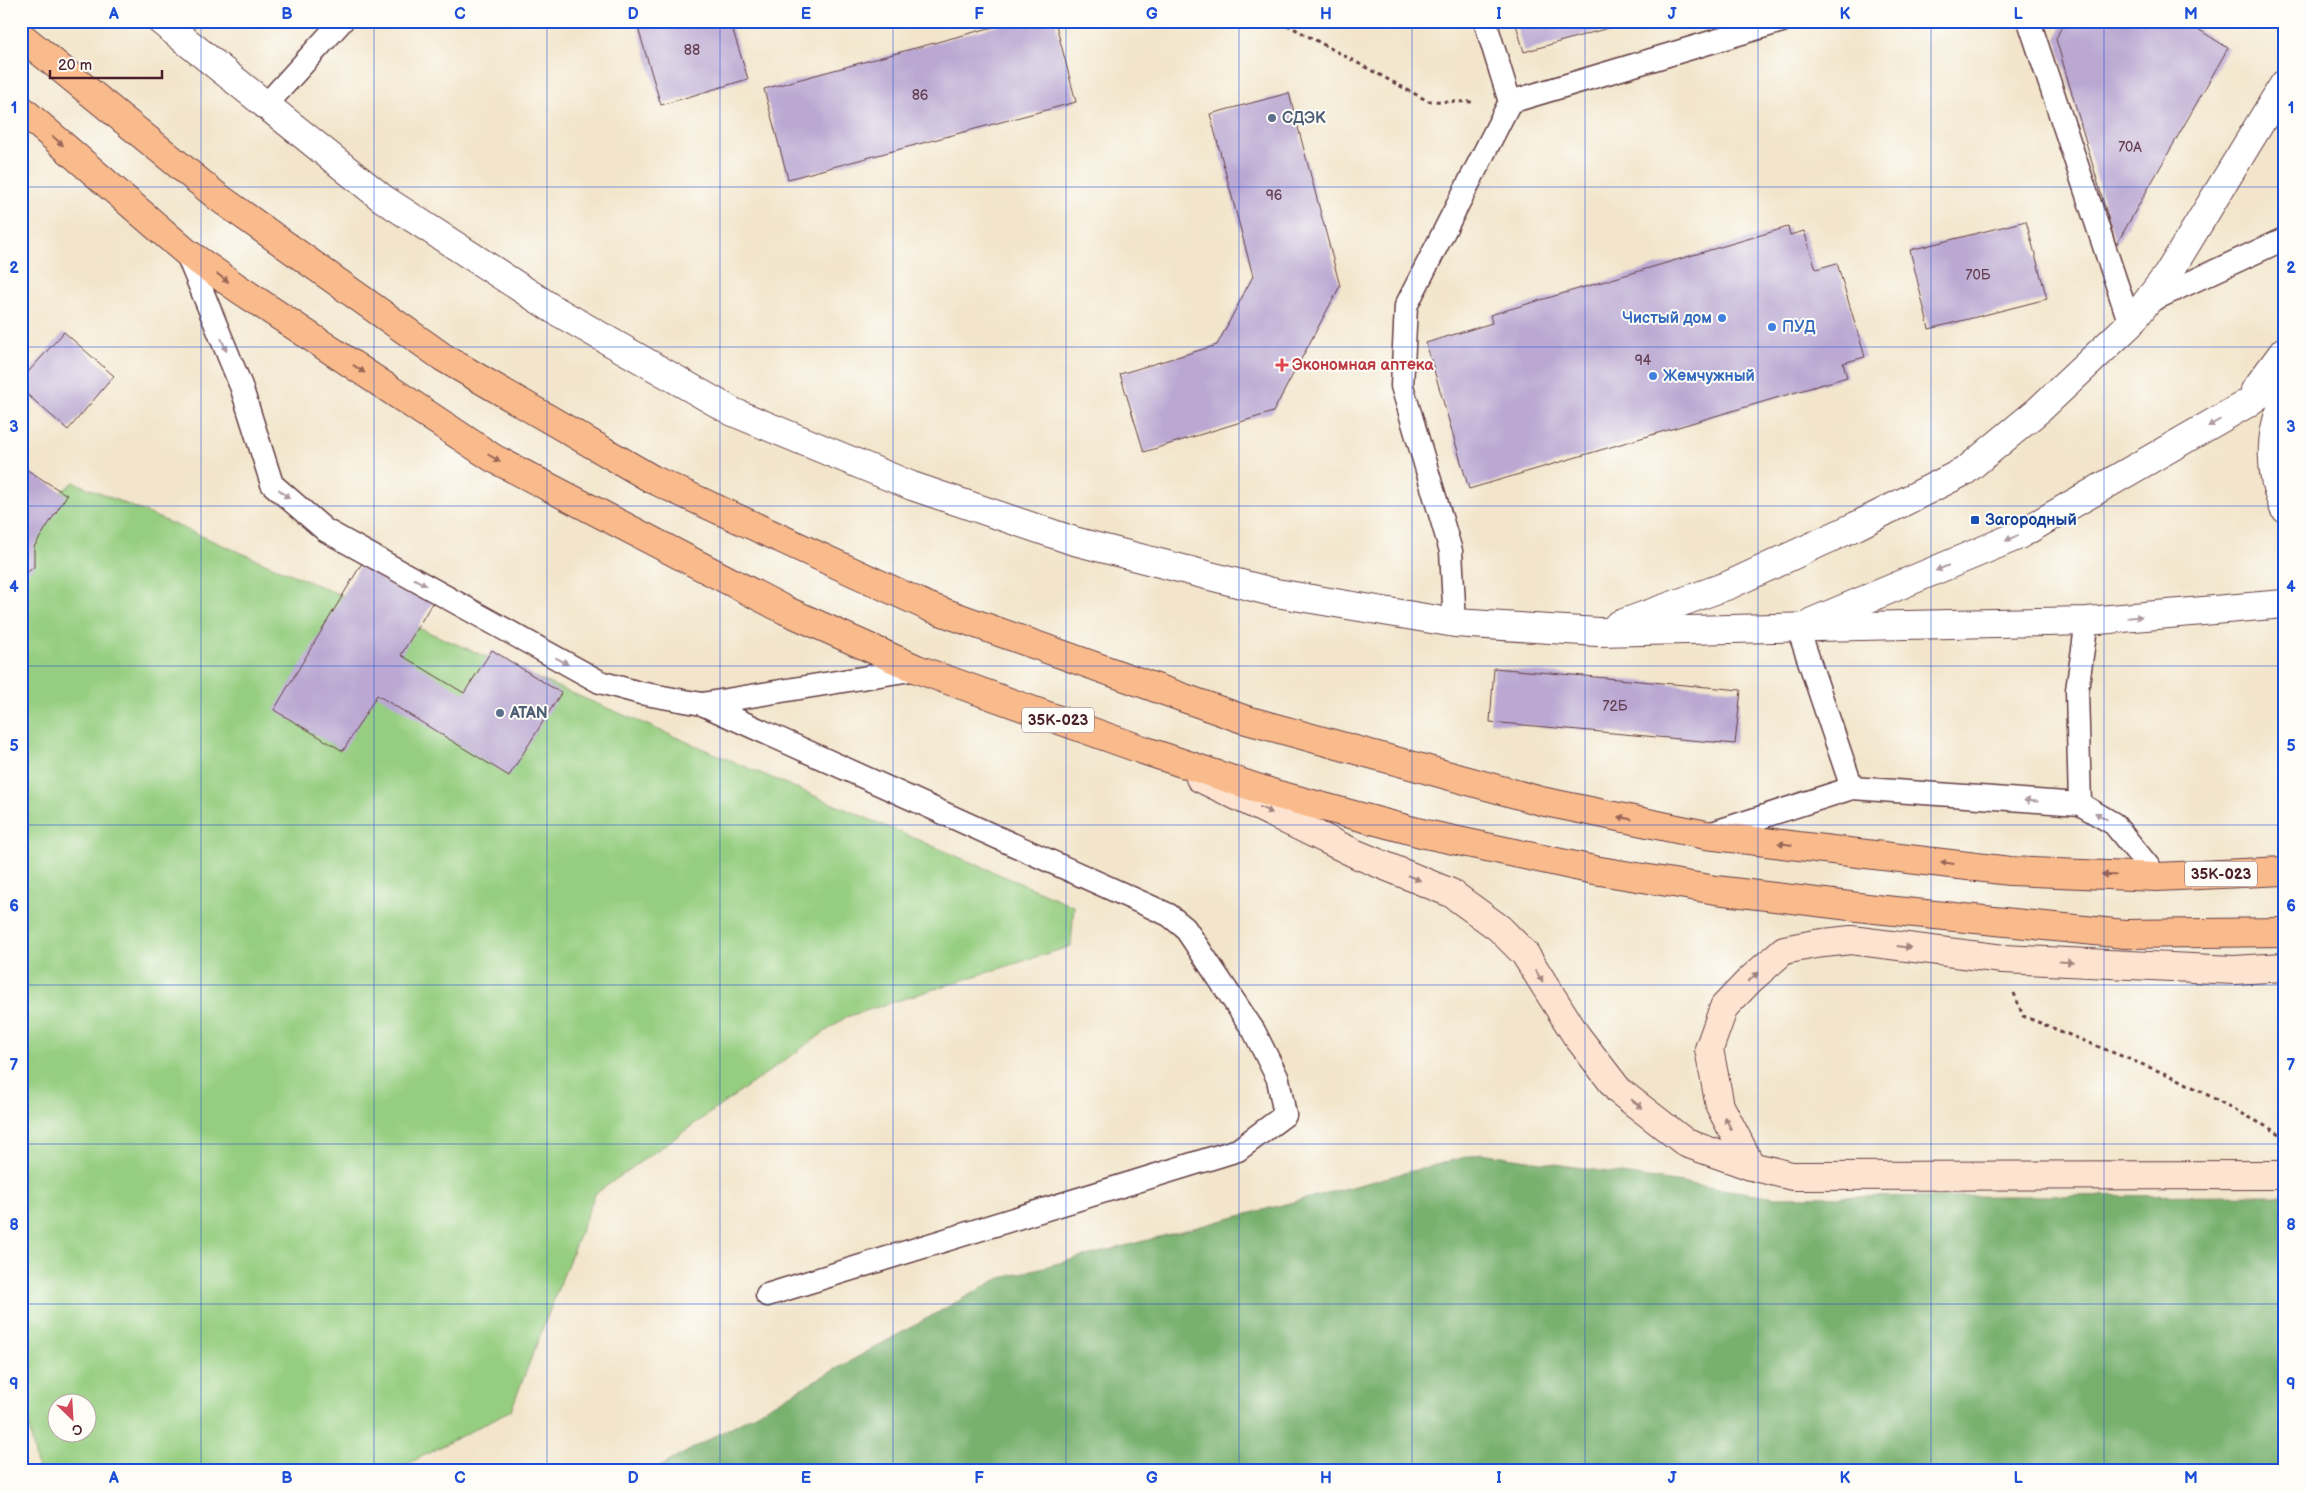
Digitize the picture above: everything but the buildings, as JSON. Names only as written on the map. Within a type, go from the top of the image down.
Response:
[{"type":"main road","name":"35К-023","points":[[21,36],[218,197],[444,358],[652,479],[929,607],[1242,719],[1541,801],[1706,835],[2010,871],[2157,877],[2284,871]]},
{"type":"main road","name":"35К-023","points":[[21,109],[186,252],[239,290],[493,458],[785,610],[917,668],[1144,750],[1275,794],[1421,833],[1594,870],[1707,889],[1874,909],[2125,934],[2284,932]]},
{"type":"main road","points":[[1144,750],[1356,854],[1451,893],[1499,928],[1525,954],[1576,1035],[1619,1090],[1686,1143],[1751,1166],[1792,1176],[2284,1175]]},
{"type":"main road","points":[[1751,1166],[1720,1106],[1709,1049],[1724,1007],[1750,980],[1784,950],[1851,940],[2003,959],[2234,970],[2284,967]]},
{"type":"street","points":[[161,21],[382,198],[553,308],[733,412],[912,486],[1074,541],[1276,592],[1455,622],[1598,632],[2086,621],[2284,604]]},
{"type":"street","points":[[1598,632],[1729,585],[1856,526],[1965,471],[2040,409],[2138,313],[2168,274],[2284,84]]},
{"type":"street","points":[[2246,404],[2272,364],[2284,351]]},
{"type":"street","points":[[1798,628],[2018,536],[2246,404],[2284,377]]},
{"type":"street","points":[[2284,403],[2279,413],[2272,454],[2277,494],[2284,508]]},
{"type":"lane","points":[[265,106],[342,21]]},
{"type":"lane","points":[[1455,622],[1451,552],[1402,386],[1406,306],[1510,102],[1485,21]]},
{"type":"lane","points":[[1510,102],[1782,21]]},
{"type":"lane","points":[[2029,21],[2138,313],[2284,239]]},
{"type":"lane","points":[[186,252],[241,386],[272,484],[325,530],[600,682],[640,693],[702,704],[1169,914],[1185,928],[1254,1031],[1278,1079],[1285,1115],[1238,1150],[767,1295]]},
{"type":"lane","points":[[2080,804],[2076,690],[2086,621]]},
{"type":"lane","points":[[1798,628],[1852,788]]},
{"type":"lane","points":[[702,704],[917,668]]},
{"type":"lane","points":[[1706,835],[1852,788],[2080,804],[2114,824],[2157,877]]},
{"type":"path","points":[[1280,21],[1428,101],[1510,102]]},
{"type":"path","points":[[2012,988],[2023,1016],[2176,1078],[2284,1136]]},
{"type":"green space","points":[[74,482],[1074,906],[1071,946],[846,1017],[595,1194],[511,1410],[396,1470],[38,1470],[21,1389],[21,522]]},
{"type":"green space","points":[[1481,1153],[1776,1197],[2284,1195],[2284,1470],[654,1470],[998,1279]]},
{"type":"place","name":"СДЭК","points":[[1272,118]]},
{"type":"place","name":"Чистый дом","points":[[1722,318]]},
{"type":"place","name":"ПУД","points":[[1772,327]]},
{"type":"place","name":"Экономная аптека","points":[[1282,365]]},
{"type":"place","name":"Жемчужный","points":[[1653,376]]},
{"type":"place","name":"Загородный","points":[[1975,520]]},
{"type":"place","name":"ATAN","points":[[500,713]]}]
